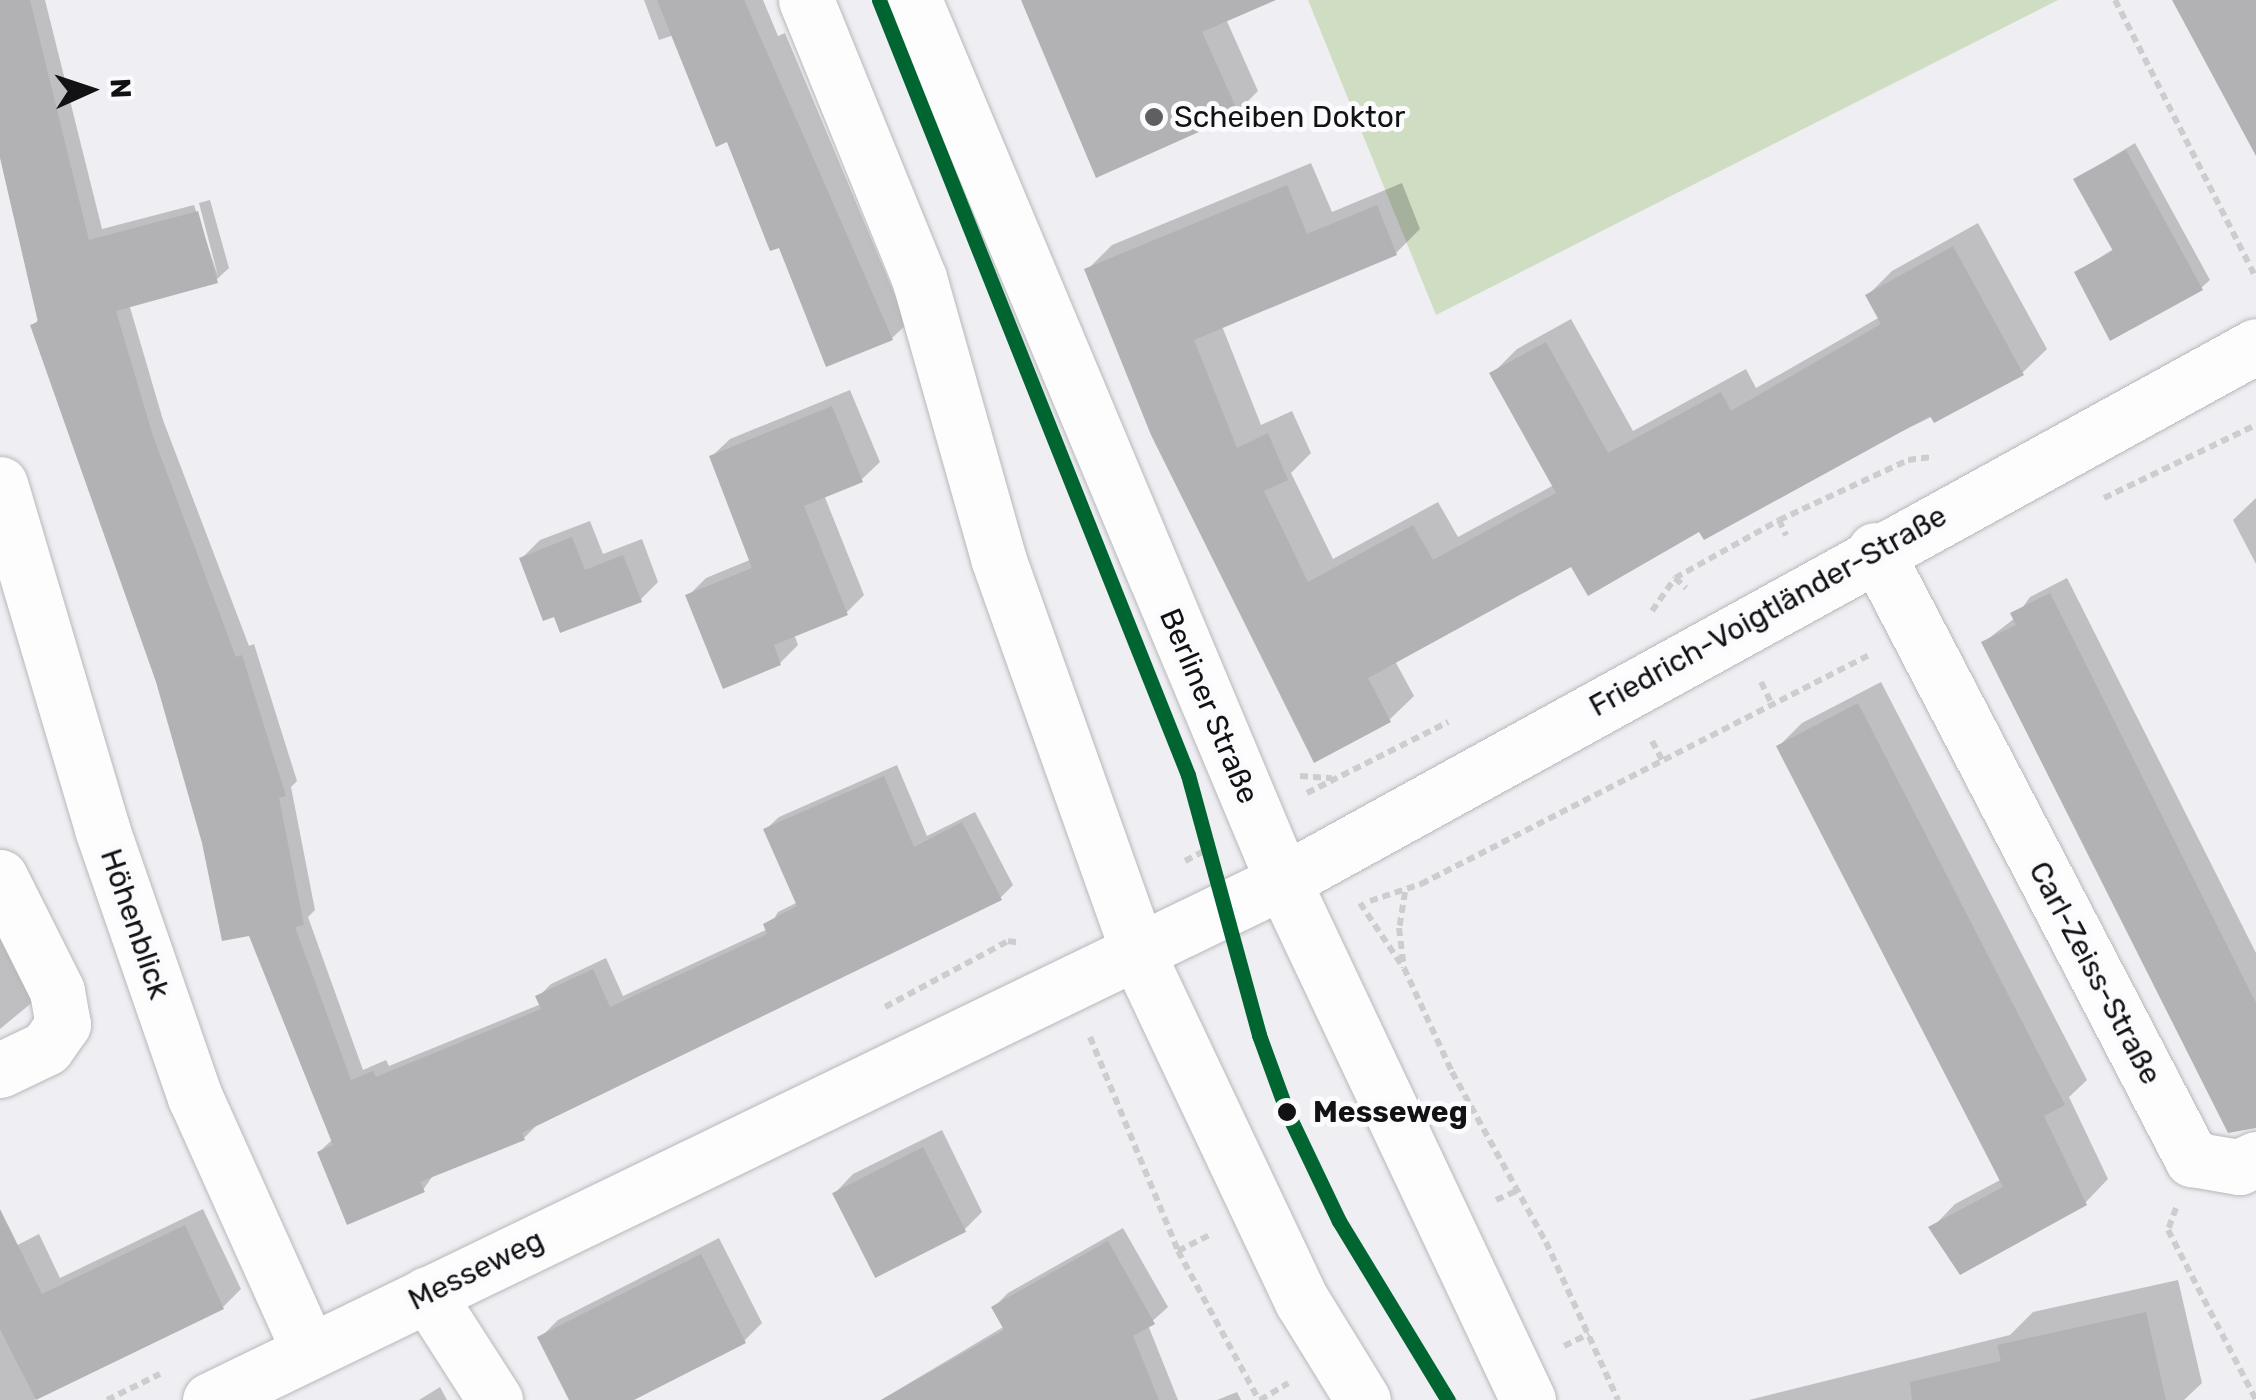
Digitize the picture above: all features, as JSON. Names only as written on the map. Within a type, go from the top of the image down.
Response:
[{"type":"main road","points":[[806,0],[920,278],[998,558],[1137,949],[1214,1125],[1302,1301],[1362,1400]]},
{"type":"main road","name":"Berliner Straße","points":[[914,0],[1283,881],[1528,1400]]},
{"type":"main road","name":"Friedrich-Voigtländer-Straße","points":[[1283,881],[1876,550],[2256,346]]},
{"type":"main road","name":"Höhenblick","points":[[0,484],[102,829],[195,1096],[308,1350]]},
{"type":"main road","name":"Carl-Zeiss-Straße","points":[[1876,550],[2192,1159]]},
{"type":"main road","points":[[0,877],[56,991],[63,1024],[46,1048],[0,1070]]},
{"type":"main road","name":"Messeweg","points":[[210,1400],[1283,881]]},
{"type":"main road","points":[[2192,1159],[2238,1168],[2256,1159]]},
{"type":"main road","points":[[427,1294],[495,1400]]},
{"type":"path","points":[[2115,0],[2256,278]]},
{"type":"path","points":[[2097,502],[2256,425]]},
{"type":"path","points":[[1779,520],[1786,535]]},
{"type":"path","points":[[1675,578],[1686,588]]},
{"type":"path","points":[[1618,1400],[1590,1334],[1404,968],[1400,928],[1405,892],[1878,650],[1905,611]]},
{"type":"path","points":[[1761,682],[1772,705]]},
{"type":"path","points":[[1651,740],[1662,762]]},
{"type":"path","points":[[1095,1058],[1178,1251],[1259,1400],[1289,1382]]},
{"type":"path","points":[[2192,1159],[2168,1230],[2256,1400]]},
{"type":"path","points":[[1496,1200],[1518,1190]]},
{"type":"path","points":[[1178,1251],[1210,1234]]},
{"type":"path","points":[[1564,1346],[1590,1334]]},
{"type":"green space","points":[[1308,0],[2058,0],[1436,315]]},
{"type":"building","points":[[0,0],[30,0],[89,240],[198,211],[218,283],[116,311],[152,433],[236,657],[242,655],[286,796],[279,798],[304,925],[295,927],[351,1080],[373,1071],[376,1077],[541,1009],[535,996],[593,969],[610,1007],[767,934],[763,924],[797,906],[763,829],[884,776],[914,847],[962,822],[1002,900],[522,1133],[525,1140],[420,1182],[425,1192],[347,1225],[317,1152],[333,1145],[249,936],[222,941],[202,843],[156,682],[30,325],[38,322],[0,158]]},
{"type":"building","points":[[657,0],[744,0],[893,340],[826,367],[779,248],[770,251],[727,142],[716,147]]},
{"type":"building","points":[[1021,0],[1276,0],[1202,32],[1239,114],[1096,178]]},
{"type":"building","points":[[2172,0],[2256,0],[2256,156]]},
{"type":"building","points":[[2126,150],[2203,290],[2110,341],[2074,272],[2113,251],[2073,179]]},
{"type":"building","points":[[1287,185],[1307,234],[1377,205],[1397,255],[1194,340],[1237,448],[1268,433],[1288,480],[1264,491],[1308,582],[1413,525],[1433,560],[1556,493],[1489,373],[1546,342],[1608,453],[1721,392],[1731,411],[1881,324],[1865,295],[1953,246],[2024,375],[1934,423],[1930,416],[1704,540],[1699,532],[1588,596],[1571,567],[1368,678],[1391,722],[1314,763],[1151,435],[1084,269]]},
{"type":"building","points":[[832,406],[863,482],[804,506],[848,615],[774,645],[781,665],[723,689],[685,595],[752,568],[709,456]]},
{"type":"building","points":[[572,537],[585,570],[623,555],[642,602],[560,633],[554,617],[543,621],[519,558]]},
{"type":"building","points":[[2050,593],[2256,1003],[2256,1128],[2228,1133],[1981,642],[2016,625],[2010,613]]},
{"type":"building","points":[[1858,703],[2065,1105],[2044,1116],[2087,1205],[1960,1275],[1928,1227],[2003,1187],[1776,746]]},
{"type":"building","points":[[923,1147],[966,1232],[875,1278],[832,1193]]},
{"type":"building","points":[[0,1209],[42,1294],[185,1225],[224,1309],[36,1400],[0,1329]]},
{"type":"building","points":[[1108,1241],[1155,1324],[1133,1336],[1159,1400],[881,1400],[1004,1330],[991,1307]]},
{"type":"building","points":[[701,1254],[746,1343],[634,1400],[569,1400],[537,1337]]},
{"type":"building","points":[[2146,1312],[2166,1400],[1912,1400],[1910,1382],[2001,1361],[1997,1345]]},
{"type":"transit line","points":[[879,0],[1188,775],[1259,1035],[1287,1112],[1339,1221],[1448,1400]]},
{"type":"place","name":"Scheiben Doktor","points":[[1154,117]]},
{"type":"place","name":"Messeweg","points":[[1287,1112]]}]
